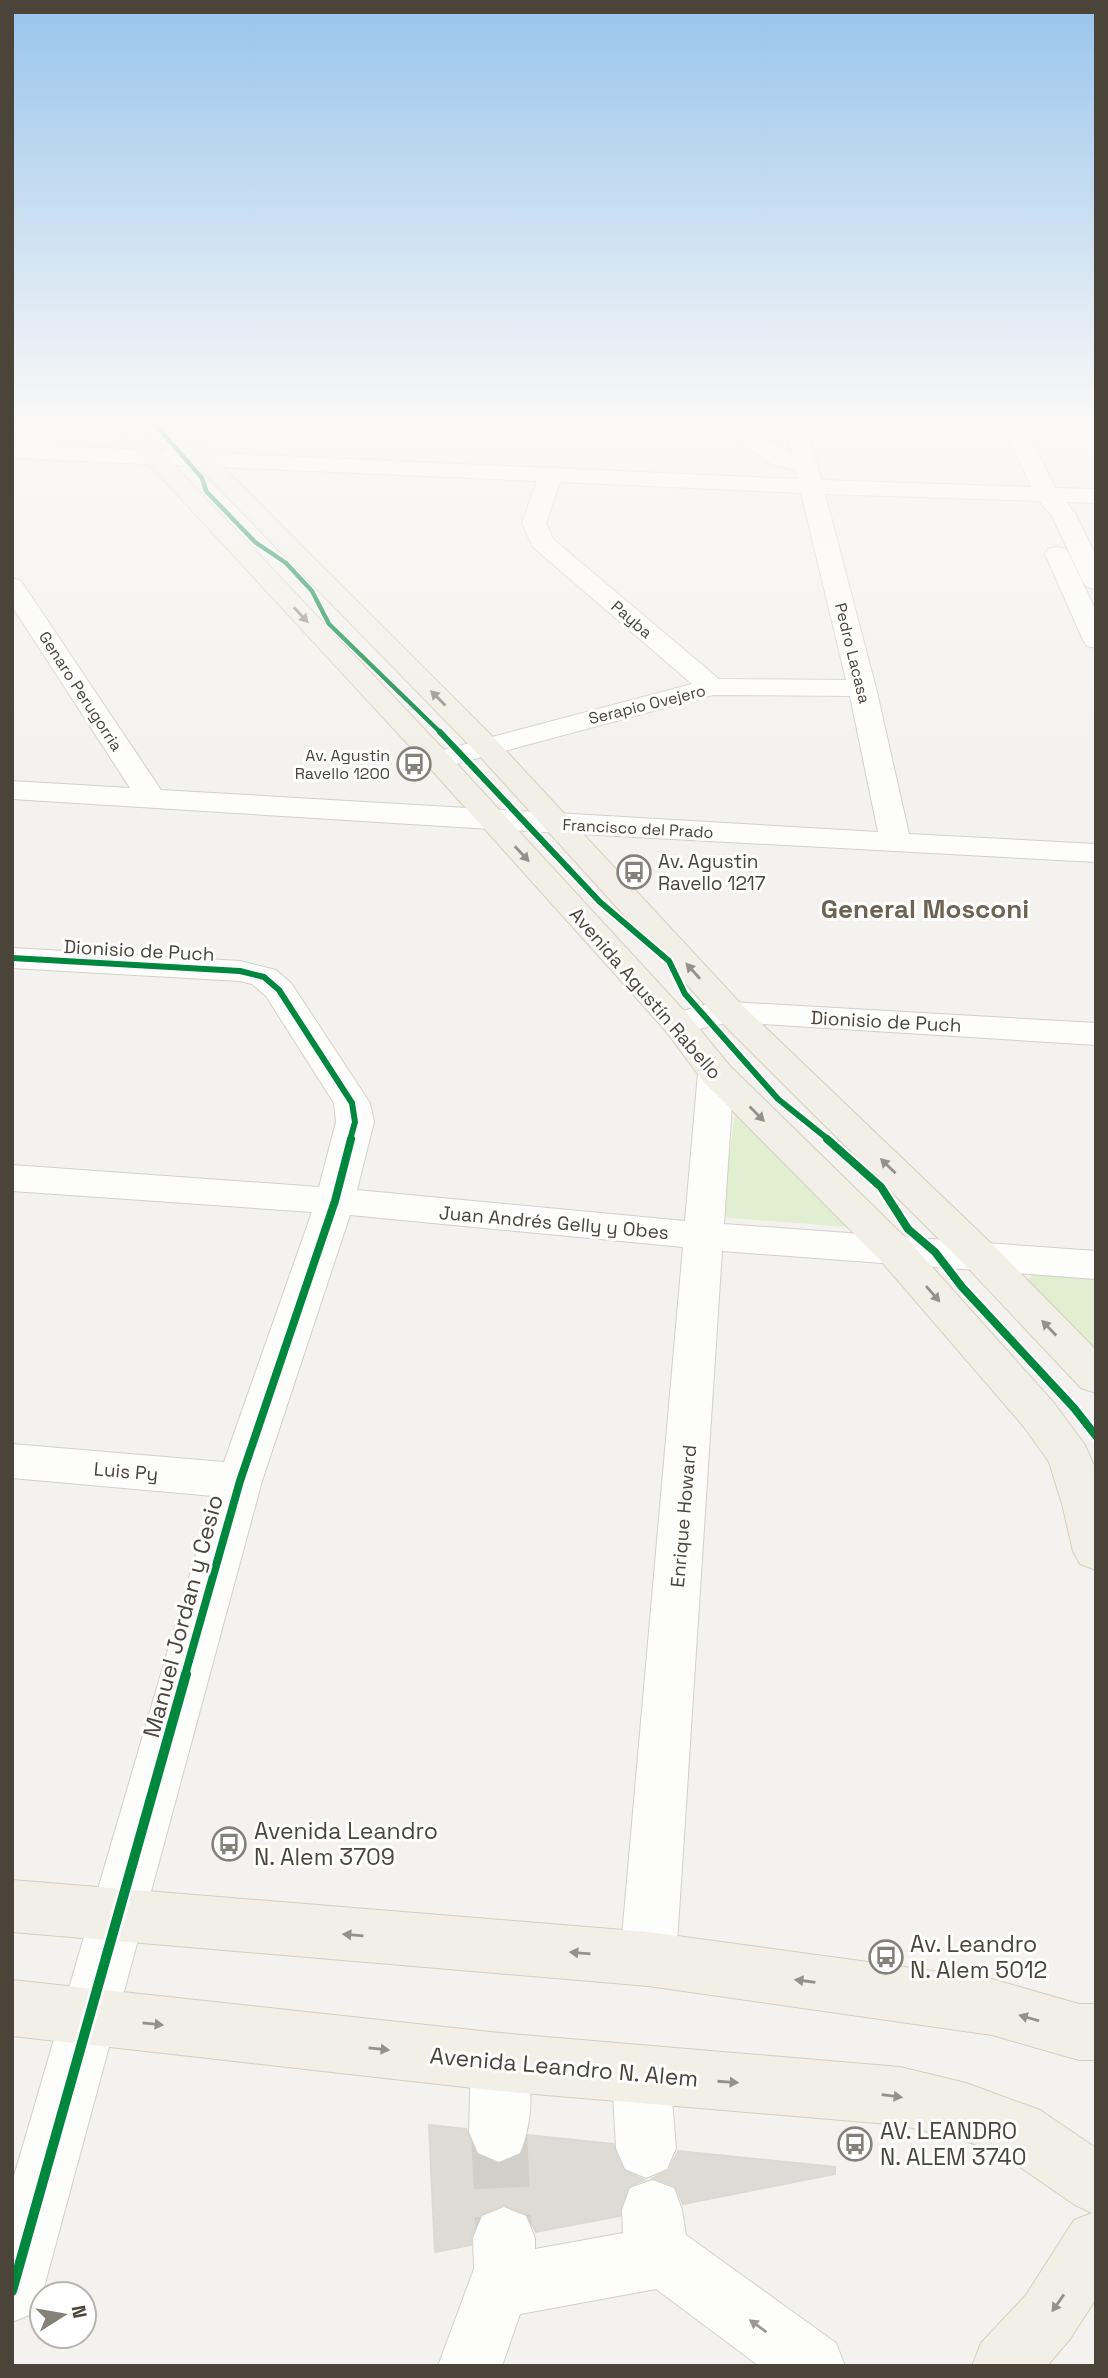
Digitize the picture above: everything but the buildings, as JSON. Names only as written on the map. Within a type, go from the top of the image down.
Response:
[{"type":"main road","name":"Avenida Agustín Rabello","points":[[225,534],[438,760],[677,1023],[716,1073],[895,1251],[1039,1415],[1069,1457],[1085,1504],[1096,1551]]},
{"type":"main road","points":[[274,534],[486,746],[730,1012],[981,1257],[1096,1377]]},
{"type":"main road","points":[[12,1906],[648,1959],[992,2007],[1079,2032],[1096,2032]]},
{"type":"main road","name":"Avenida Leandro N. Alem","points":[[12,2008],[640,2076],[900,2096],[966,2112],[1019,2131],[1096,2184]]},
{"type":"main road","points":[[1004,2366],[1048,2317],[1096,2242]]},
{"type":"street","name":"Payba","points":[[539,534],[542,542],[712,687]]},
{"type":"street","name":"Pedro Lacasa","points":[[823,534],[862,688],[896,842]]},
{"type":"street","points":[[1048,534],[1096,640]]},
{"type":"street","points":[[1073,534],[1096,582]]},
{"type":"street","name":"Genaro Perugorria","points":[[12,586],[150,797]]},
{"type":"street","name":"Serapio Ovejero","points":[[438,760],[712,687],[862,688]]},
{"type":"street","name":"Francisco del Prado","points":[[12,790],[558,824],[1096,853]]},
{"type":"street","name":"Dionisio de Puch","points":[[12,958],[240,971],[264,977]]},
{"type":"street","name":"Manuel Jordan y Cesio","points":[[12,2291],[120,1917],[240,1481],[335,1201],[355,1122],[352,1103],[279,990],[264,977]]},
{"type":"street","name":"Dionisio de Puch","points":[[677,1023],[704,1015],[730,1012],[1096,1034]]},
{"type":"street","name":"Enrique Howard","points":[[648,1959],[716,1073]]},
{"type":"street","name":"Juan Andrés Gelly y Obes","points":[[12,1178],[335,1201],[705,1236],[1096,1265]]},
{"type":"street","name":"Luis Py","points":[[12,1461],[240,1481]]},
{"type":"street","points":[[499,2132],[500,2062]]},
{"type":"street","points":[[640,2076],[646,2148]]},
{"type":"street","points":[[470,2366],[501,2262],[658,2234],[813,2366]]},
{"type":"green space","points":[[736,1106],[848,1227],[721,1217]]},
{"type":"green space","points":[[1038,1271],[1096,1275],[1096,1355],[1026,1290],[1028,1279]]},
{"type":"tunnel","points":[[499,2132],[504,2238]]},
{"type":"cycle path","points":[[247,534],[286,563],[312,591],[329,624],[442,734],[600,902],[669,961],[685,994],[778,1099],[855,1161],[881,1187],[908,1229],[935,1252],[962,1287],[1074,1408],[1096,1436]]},
{"type":"cycle path","points":[[12,958],[240,971],[264,977],[279,990],[352,1103],[355,1122],[335,1201],[240,1481],[12,2291]]},
{"type":"place","name":"Av. Agustin Ravello 1200","points":[[414,764]]},
{"type":"place","name":"Av. Agustin Ravello 1217","points":[[634,872]]},
{"type":"place","name":"Avenida Leandro N. Alem 3709","points":[[229,1844]]},
{"type":"place","name":"Av. Leandro N. Alem 5012","points":[[886,1957]]},
{"type":"place","name":"AV. LEANDRO N. ALEM 3740","points":[[855,2144]]},
{"type":"district","name":"General Mosconi","points":[[925,909]]}]
